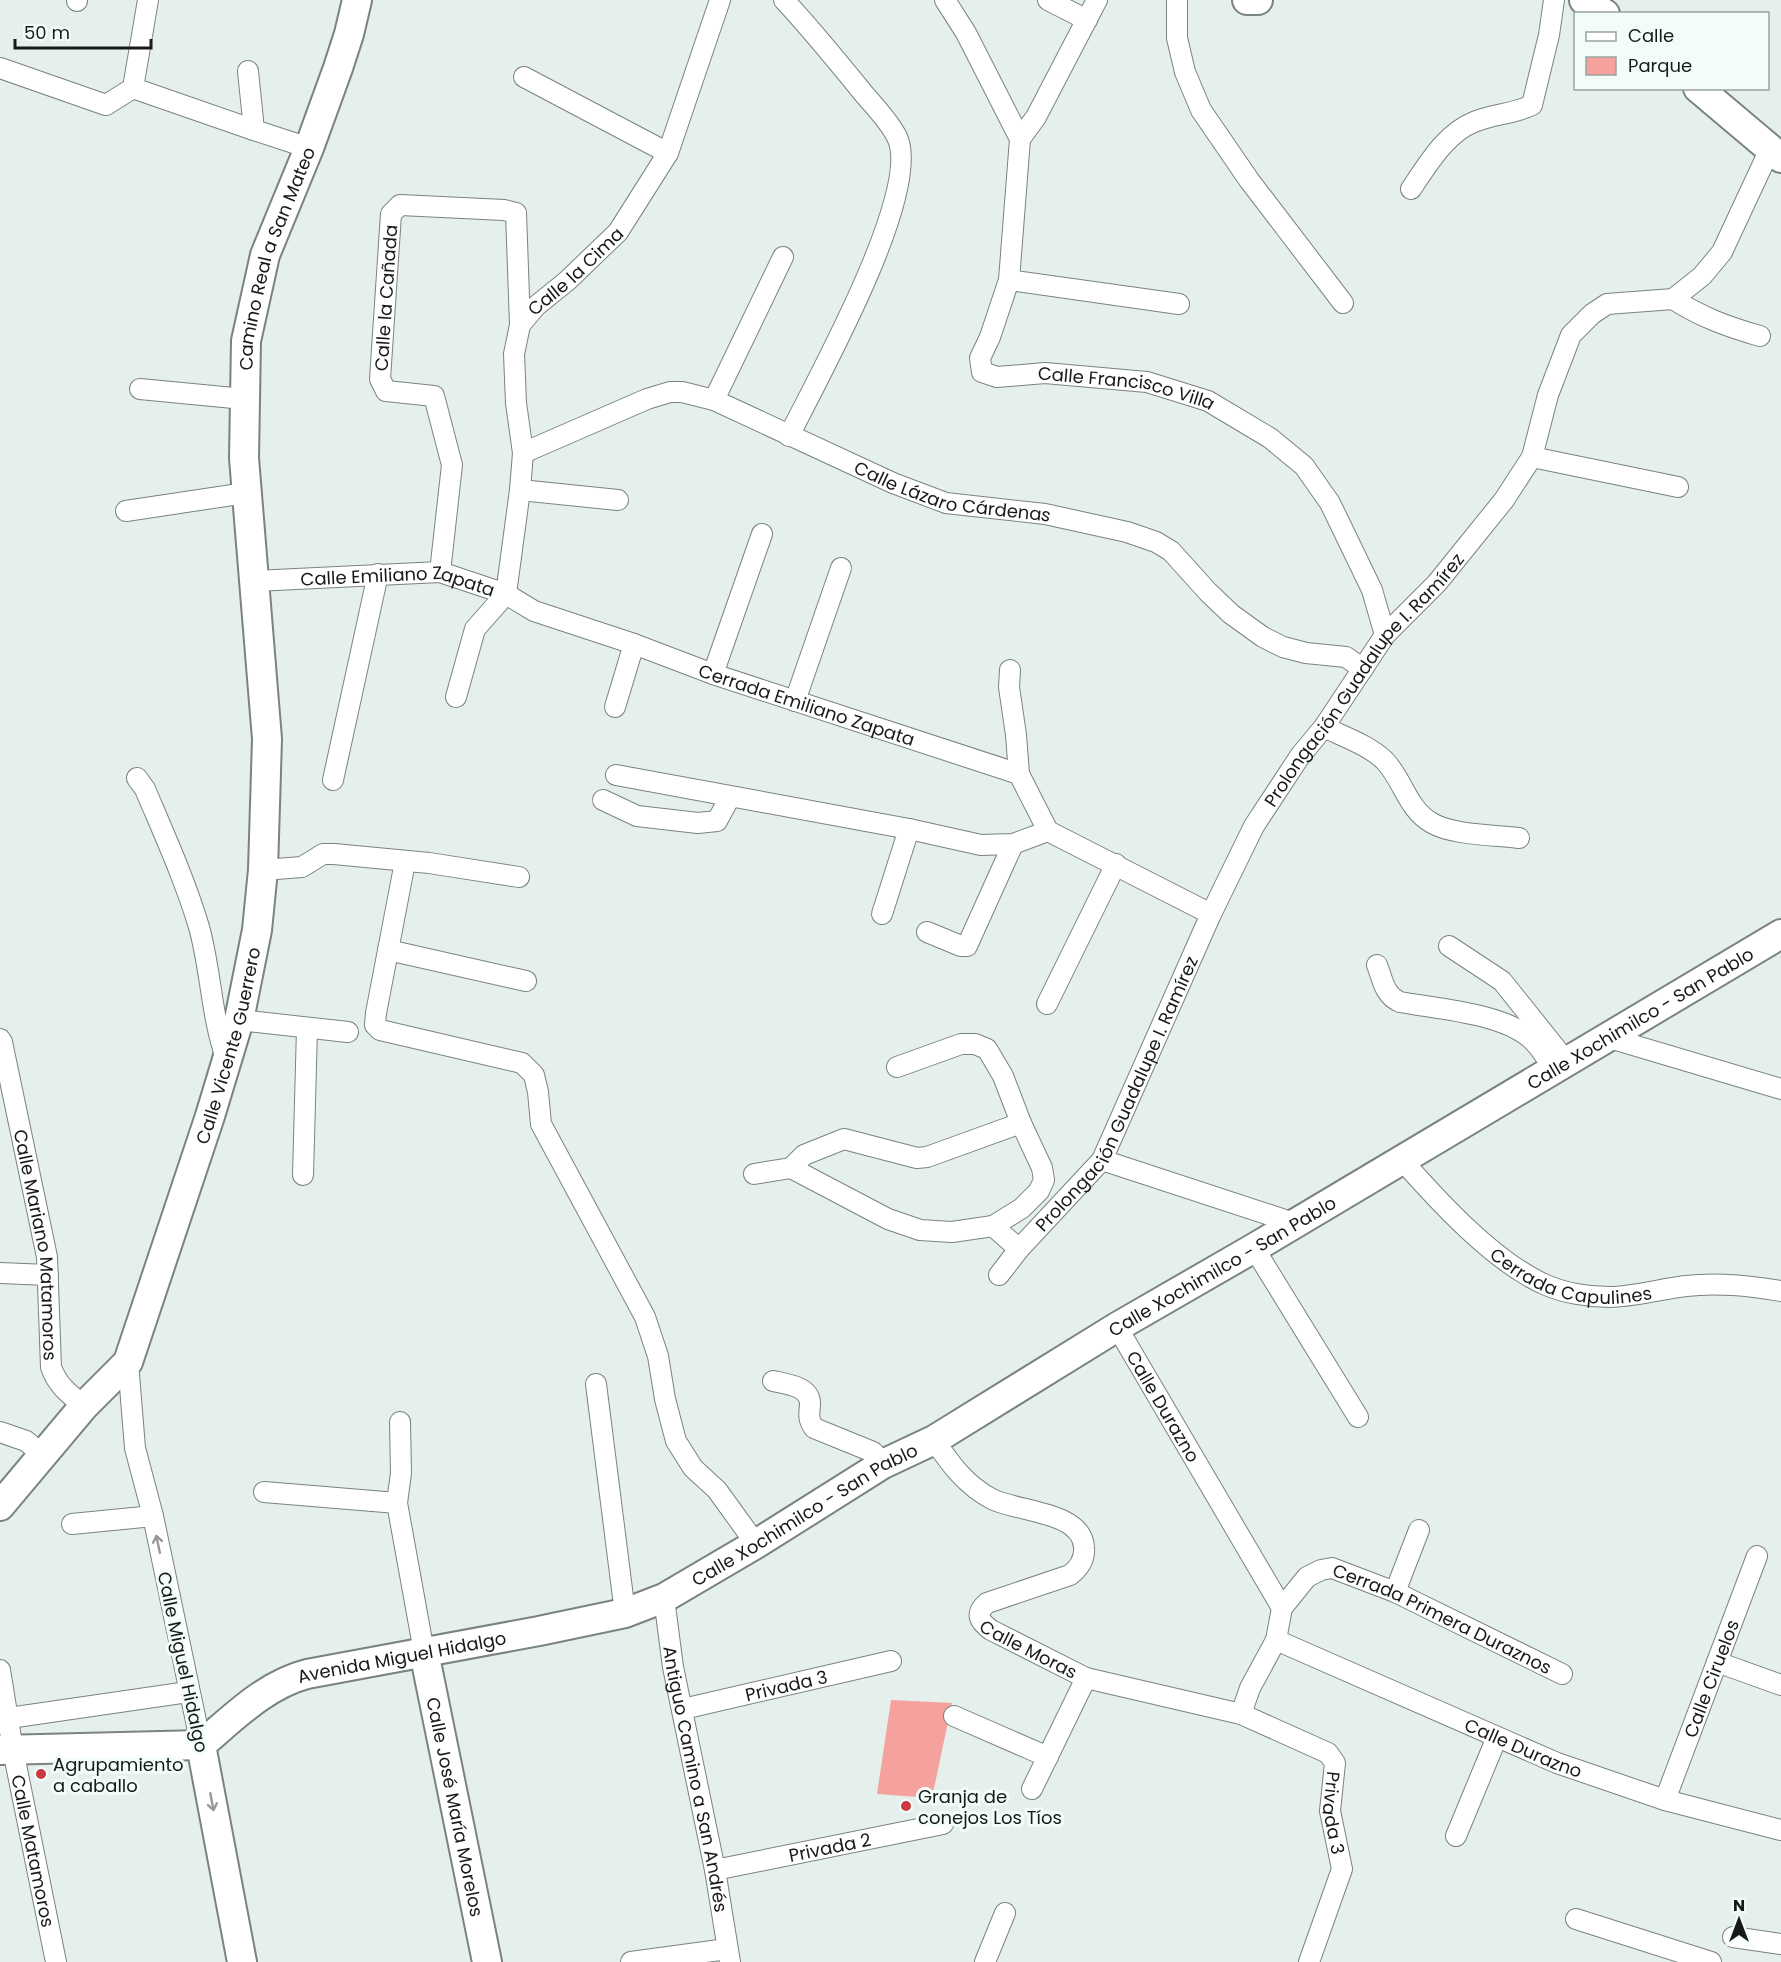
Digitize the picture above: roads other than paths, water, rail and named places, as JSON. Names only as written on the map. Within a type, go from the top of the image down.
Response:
[{"type":"main road","name":"Camino Real a San Mateo","points":[[248,526],[243,399],[246,341],[265,255],[309,148],[349,34],[357,0]]},
{"type":"main road","points":[[1247,0],[1258,0]]},
{"type":"main road","points":[[1584,0],[1602,12]]},
{"type":"main road","points":[[1701,90],[1777,151]]},
{"type":"main road","name":"Calle Vicente Guerrero","points":[[1,1504],[84,1406],[128,1362],[210,1116],[239,1020],[257,930],[263,870],[267,739],[255,581],[248,526]]},
{"type":"main road","name":"Calle Xochimilco - San Pablo","points":[[663,1598],[756,1544],[883,1464],[934,1440],[1117,1327],[1781,934]]},
{"type":"main road","name":"Avenida Miguel Hidalgo","points":[[201,1745],[266,1692],[288,1679],[624,1613],[663,1598]]},
{"type":"main road","name":"Calle José María Morelos","points":[[424,1652],[487,1962]]},
{"type":"main road","points":[[7,1750],[201,1745]]},
{"type":"main road","name":"Calle Miguel Hidalgo","points":[[201,1745],[242,1962]]},
{"type":"street","points":[[0,68],[106,105],[133,88],[148,0]]},
{"type":"street","name":"Calle la Cima","points":[[506,594],[523,453],[516,403],[514,354],[520,325],[536,306],[567,281],[618,232],[668,153],[720,0]]},
{"type":"street","points":[[784,0],[814,32],[886,122],[898,139],[901,163],[888,224],[866,281],[789,436]]},
{"type":"street","points":[[945,0],[966,33],[1020,139],[1036,117],[1097,0]]},
{"type":"street","points":[[1048,0],[1087,20]]},
{"type":"street","points":[[1177,0],[1177,38],[1185,72],[1201,110],[1249,180],[1343,303]]},
{"type":"street","points":[[1412,189],[1453,134],[1473,122],[1523,110],[1532,105],[1549,35],[1554,0]]},
{"type":"street","points":[[248,71],[254,130]]},
{"type":"street","points":[[524,77],[668,153]]},
{"type":"street","points":[[133,88],[309,148]]},
{"type":"street","name":"Calle Francisco Villa","points":[[1020,139],[1009,280],[990,337],[980,358],[982,372],[998,377],[1045,373],[1148,382],[1209,401],[1270,438],[1304,466],[1330,503],[1372,590],[1384,635]]},
{"type":"street","points":[[1760,336],[1720,324],[1674,299],[1702,276],[1722,252],[1777,151]]},
{"type":"street","name":"Calle la Cañada","points":[[440,572],[452,465],[439,408],[434,396],[386,391],[380,379],[391,214],[400,205],[504,210],[516,213],[520,325]]},
{"type":"street","points":[[714,400],[783,257]]},
{"type":"street","points":[[1009,280],[1179,304]]},
{"type":"street","name":"Prolongación Guadalupe I. Ramírez","points":[[999,1275],[1019,1249],[1102,1160],[1211,914],[1254,826],[1300,756],[1324,727],[1384,635],[1437,583],[1504,500],[1532,457],[1548,395],[1571,335],[1592,314],[1607,304],[1674,299]]},
{"type":"street","points":[[140,389],[243,399]]},
{"type":"street","name":"Calle Lázaro Cárdenas","points":[[523,453],[647,399],[670,392],[682,392],[714,400],[893,483],[946,503],[1044,514],[1127,532],[1156,542],[1171,551],[1231,614],[1263,637],[1283,647],[1306,653],[1346,657],[1363,669]]},
{"type":"street","points":[[1532,457],[1678,487]]},
{"type":"street","points":[[520,490],[618,500]]},
{"type":"street","points":[[126,511],[246,493]]},
{"type":"street","points":[[713,674],[762,534]]},
{"type":"street","points":[[795,701],[841,568]]},
{"type":"street","name":"Calle Emiliano Zapata","points":[[255,581],[440,572],[506,594],[534,610]]},
{"type":"street","points":[[333,780],[378,574]]},
{"type":"street","points":[[456,697],[475,629],[506,594]]},
{"type":"street","name":"Cerrada Emiliano Zapata","points":[[534,610],[713,674],[1019,774]]},
{"type":"street","points":[[615,706],[634,644]]},
{"type":"street","points":[[1010,670],[1009,687],[1019,774],[1048,831],[1211,914]]},
{"type":"street","points":[[1324,727],[1373,752],[1386,762],[1411,804],[1432,823],[1458,831],[1519,838]]},
{"type":"street","points":[[616,775],[909,829],[981,845],[1013,844],[1048,831]]},
{"type":"street","points":[[136,778],[146,789],[199,928],[217,1034],[226,1058]]},
{"type":"street","points":[[603,800],[637,816],[698,823],[717,821],[730,797]]},
{"type":"street","points":[[882,914],[909,829]]},
{"type":"street","points":[[927,932],[960,946],[967,946],[1013,844]]},
{"type":"street","points":[[263,870],[302,867],[323,854],[333,854],[429,863],[519,877]]},
{"type":"street","points":[[405,862],[375,1025],[380,1030],[522,1063],[534,1075],[538,1092],[540,1124],[645,1317],[658,1356],[665,1399],[676,1441],[693,1468],[717,1490],[756,1544]]},
{"type":"street","points":[[1047,1004],[1116,864]]},
{"type":"street","points":[[1449,946],[1502,981],[1560,1064]]},
{"type":"street","points":[[388,950],[526,981]]},
{"type":"street","points":[[1377,965],[1387,993],[1392,998],[1400,1002],[1490,1019],[1511,1026],[1530,1038],[1560,1064]]},
{"type":"street","points":[[239,1020],[348,1032]]},
{"type":"street","points":[[303,1175],[307,1029]]},
{"type":"street","points":[[1606,1037],[1781,1089]]},
{"type":"street","name":"Calle Mariano Matamoros","points":[[0,1039],[44,1246],[48,1275],[51,1367],[61,1387],[84,1406]]},
{"type":"street","points":[[791,1168],[888,1219],[920,1230],[952,1232],[993,1226],[1022,1208],[1039,1191],[1044,1180],[1042,1168],[1003,1076],[987,1049],[975,1044],[961,1044],[897,1067]]},
{"type":"street","points":[[754,1174],[791,1168],[804,1155],[844,1139],[917,1158],[927,1157],[1021,1123]]},
{"type":"street","points":[[1102,1160],[1294,1223]]},
{"type":"street","name":"Cerrada Capulines","points":[[1402,1160],[1430,1191],[1485,1244],[1533,1279],[1549,1287],[1610,1297],[1687,1286],[1738,1284],[1781,1291]]},
{"type":"street","points":[[993,1226],[1019,1249]]},
{"type":"street","points":[[1254,1248],[1358,1417]]},
{"type":"street","points":[[0,1273],[48,1275]]},
{"type":"street","name":"Calle Durazno","points":[[1117,1327],[1282,1608]]},
{"type":"street","name":"Calle Miguel Hidalgo","points":[[128,1362],[135,1448],[153,1516],[188,1692],[201,1745]]},
{"type":"street","points":[[773,1381],[800,1388],[807,1394],[810,1400],[808,1420],[814,1428],[873,1452],[883,1464]]},
{"type":"street","points":[[596,1383],[624,1613]]},
{"type":"street","points":[[400,1422],[401,1473],[397,1503],[424,1652]]},
{"type":"street","points":[[0,1432],[26,1441],[43,1455]]},
{"type":"street","name":"Calle Moras","points":[[934,1440],[970,1486],[993,1500],[1057,1518],[1077,1529],[1084,1540],[1084,1553],[1079,1568],[1070,1575],[987,1603],[981,1608],[979,1614],[981,1622],[991,1630],[1086,1678],[1241,1714]]},
{"type":"street","points":[[264,1492],[397,1503]]},
{"type":"street","points":[[72,1524],[153,1516]]},
{"type":"street","points":[[1395,1592],[1419,1530]]},
{"type":"street","name":"Calle Ciruelos","points":[[1665,1800],[1757,1556]]},
{"type":"street","name":"Cerrada Primera Duraznos","points":[[1282,1608],[1307,1577],[1332,1568],[1395,1592],[1562,1674]]},
{"type":"street","name":"Antiguo Camino a San Andrés","points":[[663,1598],[673,1667],[715,1870],[729,1955]]},
{"type":"street","points":[[1241,1714],[1250,1688],[1276,1640],[1282,1608]]},
{"type":"street","name":"Calle Durazno","points":[[1276,1640],[1557,1763],[1665,1800],[1781,1830]]},
{"type":"street","name":"Privada 3","points":[[683,1709],[891,1662]]},
{"type":"street","points":[[1717,1662],[1781,1685]]},
{"type":"street","name":"Calle Matamoros","points":[[0,1670],[9,1718],[7,1750],[56,1962]]},
{"type":"street","points":[[1032,1789],[1086,1678]]},
{"type":"street","points":[[9,1718],[188,1692]]},
{"type":"street","name":"Privada 3","points":[[1241,1714],[1328,1753],[1335,1763],[1330,1811],[1341,1869],[1309,1962]]},
{"type":"street","points":[[954,1716],[1048,1758]]},
{"type":"street","points":[[1456,1836],[1497,1737]]},
{"type":"street","name":"Privada 2","points":[[715,1870],[943,1824]]},
{"type":"street","points":[[984,1962],[1005,1913]]},
{"type":"street","points":[[1576,1919],[1711,1962]]},
{"type":"street","points":[[1732,1937],[1781,1944]]},
{"type":"street","points":[[631,1962],[729,1955]]},
{"type":"place","name":"Agrupamiento a caballo","points":[[41,1774]]},
{"type":"place","name":"Granja de conejos Los Tíos","points":[[906,1806]]}]
